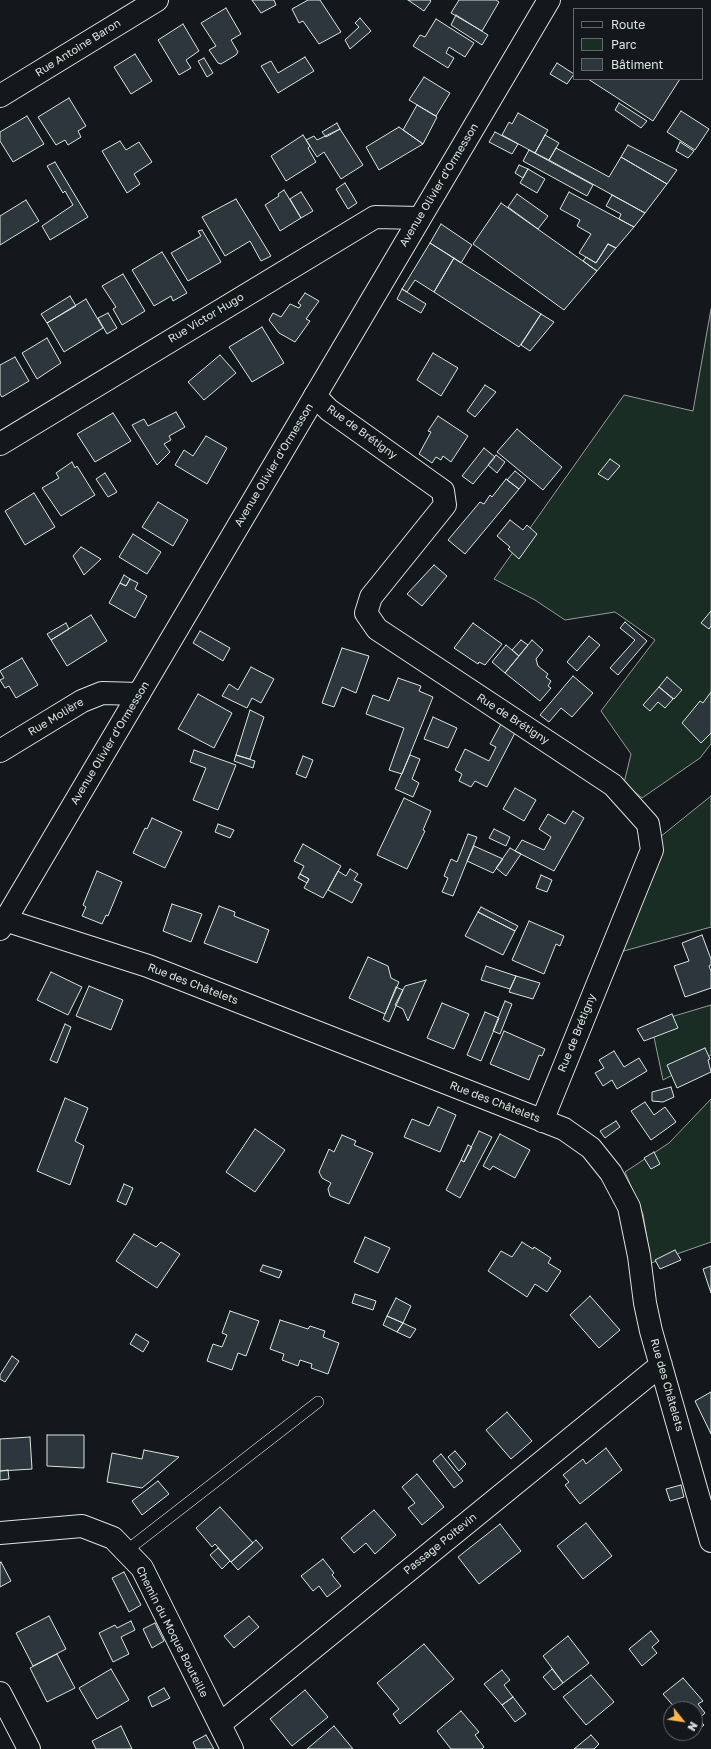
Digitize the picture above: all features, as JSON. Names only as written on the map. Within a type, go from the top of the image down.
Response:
[{"type":"street","name":"Rue Antoine Baron","points":[[0,96],[157,0]]},
{"type":"street","name":"Avenue Olivier d'Ormesson","points":[[3,925],[315,396],[418,218],[549,0]]},
{"type":"street","name":"Rue Victor Hugo","points":[[0,444],[375,217],[418,218]]},
{"type":"street","name":"Rue de Brétigny","points":[[315,396],[329,410],[443,491],[445,505],[371,597],[366,613],[377,629],[613,785],[648,824],[652,850],[542,1121]]},
{"type":"street","name":"Rue Molière","points":[[0,751],[82,701],[102,693],[139,694]]},
{"type":"street","name":"Rue des Châtelets","points":[[3,925],[148,966],[564,1129],[591,1148],[611,1173],[629,1207],[639,1256],[645,1302],[661,1365],[711,1541]]},
{"type":"street","name":"Passage Poitevin","points":[[220,1724],[661,1365]]},
{"type":"street","name":"Chemin du Moque Bouteille","points":[[0,1533],[82,1526],[113,1538],[142,1568],[232,1749]]},
{"type":"street","points":[[0,1693],[28,1749]]},
{"type":"lane","points":[[126,1551],[318,1402]]},
{"type":"green space","points":[[711,309],[711,744],[700,758],[642,798],[624,783],[631,754],[601,711],[655,640],[615,612],[565,620],[535,600],[494,579],[624,395],[693,411]]},
{"type":"green space","points":[[711,796],[711,927],[620,952],[660,837]]},
{"type":"green space","points":[[711,1005],[711,1055],[663,1080],[651,1023]]},
{"type":"green space","points":[[711,1099],[711,1242],[651,1263],[643,1214],[625,1172],[669,1143]]},
{"type":"building","points":[[252,0],[274,0],[276,5],[261,13]]},
{"type":"building","points":[[308,0],[320,0],[341,32],[319,44],[303,21],[299,23],[292,9]]},
{"type":"building","points":[[408,0],[430,0],[431,1],[424,11]]},
{"type":"building","points":[[459,0],[496,0],[499,2],[482,31],[451,13]]},
{"type":"building","points":[[226,8],[241,34],[231,40],[238,52],[236,55],[221,64],[218,63],[209,50],[216,46],[201,23]]},
{"type":"building","points":[[456,15],[488,35],[482,45],[451,25]]},
{"type":"building","points":[[360,18],[371,31],[350,49],[345,40],[359,27],[355,23]]},
{"type":"building","points":[[436,19],[474,43],[465,57],[449,47],[446,53],[454,58],[448,68],[413,46],[420,35],[425,37]]},
{"type":"building","points":[[183,24],[199,51],[186,60],[191,68],[179,75],[158,40]]},
{"type":"building","points":[[135,54],[152,81],[131,94],[114,67]]},
{"type":"building","points":[[305,57],[314,71],[278,93],[261,66],[271,61],[278,73]]},
{"type":"building","points":[[204,58],[213,73],[207,77],[198,61]]},
{"type":"building","points":[[557,63],[573,73],[573,75],[567,84],[550,74]]},
{"type":"building","points":[[424,77],[450,93],[436,116],[409,100]]},
{"type":"building","points":[[590,80],[679,80],[653,121]]},
{"type":"building","points":[[69,98],[86,126],[78,131],[81,137],[68,145],[65,140],[56,145],[38,117]]},
{"type":"building","points":[[619,103],[647,121],[641,128],[615,110]]},
{"type":"building","points":[[417,105],[437,117],[423,144],[403,130]]},
{"type":"building","points":[[681,111],[709,129],[695,150],[667,132]]},
{"type":"building","points":[[518,113],[548,130],[535,153],[502,135],[509,122],[512,124]]},
{"type":"building","points":[[27,116],[44,144],[13,162],[0,141],[0,132]]},
{"type":"building","points":[[337,123],[340,129],[326,137],[322,132]]},
{"type":"building","points":[[399,127],[423,144],[379,170],[366,147]]},
{"type":"building","points":[[340,129],[363,165],[341,179],[324,152],[317,157],[306,140],[314,136],[317,140]]},
{"type":"building","points":[[495,132],[518,144],[512,154],[489,142]]},
{"type":"building","points":[[303,135],[310,146],[308,148],[316,162],[286,181],[271,156]]},
{"type":"building","points":[[545,135],[559,143],[549,160],[535,153]]},
{"type":"building","points":[[120,141],[126,150],[139,142],[152,162],[134,174],[140,184],[127,193],[102,151]]},
{"type":"building","points":[[680,142],[694,151],[688,158],[676,151]]},
{"type":"building","points":[[628,145],[677,170],[667,184],[621,157]]},
{"type":"building","points":[[556,148],[609,177],[621,157],[667,184],[645,213],[549,160]]},
{"type":"building","points":[[529,150],[593,185],[587,196],[523,161]]},
{"type":"building","points":[[55,162],[88,217],[50,240],[42,226],[73,205],[65,191],[63,193],[47,166]]},
{"type":"building","points":[[519,165],[528,169],[523,178],[515,173]]},
{"type":"building","points":[[528,169],[545,179],[537,193],[520,183]]},
{"type":"building","points":[[345,183],[357,203],[348,209],[336,189]]},
{"type":"building","points":[[284,190],[301,218],[280,231],[265,205],[279,196],[278,194]]},
{"type":"building","points":[[301,192],[313,211],[301,218],[290,199]]},
{"type":"building","points":[[569,192],[634,227],[616,248],[608,244],[596,263],[579,253],[591,234],[577,226],[580,220],[560,209]]},
{"type":"building","points":[[517,194],[548,216],[538,229],[508,207]]},
{"type":"building","points":[[612,195],[645,213],[634,227],[619,219],[621,214],[606,206]]},
{"type":"building","points":[[236,199],[271,256],[261,261],[250,241],[225,256],[202,217]]},
{"type":"building","points":[[26,200],[39,221],[0,245],[0,216]]},
{"type":"building","points":[[501,203],[597,271],[564,310],[473,244]]},
{"type":"building","points":[[441,224],[472,245],[461,263],[430,243]]},
{"type":"building","points":[[202,230],[221,262],[188,281],[171,253],[201,236],[198,231]]},
{"type":"building","points":[[430,243],[454,258],[434,292],[415,280],[407,292],[402,289]]},
{"type":"building","points":[[608,244],[616,248],[597,271],[583,261],[586,257],[596,263]]},
{"type":"building","points":[[162,252],[187,293],[173,301],[171,296],[154,306],[132,270]]},
{"type":"building","points":[[454,258],[541,314],[519,347],[434,292]]},
{"type":"building","points":[[123,274],[145,311],[122,325],[113,309],[116,307],[102,286]]},
{"type":"building","points":[[402,289],[426,304],[421,313],[397,299]]},
{"type":"building","points":[[305,293],[319,301],[306,319],[310,321],[295,342],[279,333],[269,320],[273,313],[281,317],[290,304],[299,308],[301,305],[298,303]]},
{"type":"building","points":[[70,296],[76,306],[47,323],[41,314]]},
{"type":"building","points":[[86,299],[103,328],[64,352],[47,323]]},
{"type":"building","points":[[108,313],[117,328],[107,334],[98,318]]},
{"type":"building","points":[[541,314],[554,322],[530,351],[521,345]]},
{"type":"building","points":[[262,327],[284,363],[252,382],[229,347]]},
{"type":"building","points":[[47,338],[61,363],[37,379],[22,353]]},
{"type":"building","points":[[433,353],[458,368],[441,396],[417,380]]},
{"type":"building","points":[[220,355],[236,373],[204,400],[188,382]]},
{"type":"building","points":[[15,357],[29,381],[2,397],[0,394],[0,365]]},
{"type":"building","points":[[485,385],[496,392],[475,417],[467,411]]},
{"type":"building","points":[[176,412],[185,427],[169,436],[171,440],[164,444],[170,452],[157,465],[132,425],[144,419],[148,426]]},
{"type":"building","points":[[113,413],[131,441],[95,462],[77,434]]},
{"type":"building","points":[[438,416],[468,436],[451,462],[443,456],[441,460],[436,457],[432,463],[419,454],[431,432],[428,431]]},
{"type":"building","points":[[517,429],[562,467],[543,490],[497,452]]},
{"type":"building","points":[[206,436],[227,448],[207,484],[175,465],[184,450],[193,456]]},
{"type":"building","points":[[484,448],[495,457],[473,484],[462,476]]},
{"type":"building","points":[[496,455],[505,462],[497,473],[488,465]]},
{"type":"building","points":[[610,459],[620,466],[608,480],[598,474]]},
{"type":"building","points":[[72,462],[75,468],[77,466],[95,495],[61,516],[42,488],[59,478],[56,473]]},
{"type":"building","points":[[515,471],[526,480],[519,489],[507,480]]},
{"type":"building","points":[[105,473],[117,492],[108,497],[96,479]]},
{"type":"building","points":[[506,479],[519,489],[465,554],[448,540],[480,502],[484,504],[490,495],[492,497]]},
{"type":"building","points":[[34,493],[55,527],[25,545],[5,511]]},
{"type":"building","points":[[158,502],[188,520],[173,546],[142,527]]},
{"type":"building","points":[[510,520],[523,530],[527,525],[537,534],[519,559],[508,549],[510,547],[497,536]]},
{"type":"building","points":[[133,534],[161,552],[147,574],[119,557]]},
{"type":"building","points":[[81,547],[101,559],[84,575],[73,556]]},
{"type":"building","points":[[434,565],[447,576],[422,606],[407,594]]},
{"type":"building","points":[[124,575],[130,579],[126,586],[120,583]]},
{"type":"building","points":[[130,579],[138,583],[135,589],[147,596],[135,618],[109,603],[120,583],[126,586]]},
{"type":"building","points":[[711,611],[711,626],[709,629],[701,623]]},
{"type":"building","points":[[91,615],[107,641],[67,666],[51,640]]},
{"type":"building","points":[[625,622],[647,641],[618,675],[610,668],[635,640],[620,628]]},
{"type":"building","points":[[66,623],[69,629],[51,640],[47,634]]},
{"type":"building","points":[[473,623],[502,644],[485,665],[479,662],[478,664],[454,648]]},
{"type":"building","points":[[200,631],[230,648],[223,661],[193,643]]},
{"type":"building","points":[[589,636],[600,645],[577,671],[567,662]]},
{"type":"building","points":[[521,640],[528,645],[519,656],[512,650]]},
{"type":"building","points":[[532,640],[543,650],[536,659],[538,666],[548,674],[546,677],[551,681],[548,686],[551,688],[540,701],[505,673]]},
{"type":"building","points":[[506,645],[519,656],[505,673],[492,662]]},
{"type":"building","points":[[342,648],[369,656],[356,693],[342,687],[334,707],[322,703]]},
{"type":"building","points":[[22,658],[38,685],[16,698],[9,686],[5,688],[0,680],[4,678],[0,671]]},
{"type":"building","points":[[251,667],[274,679],[261,703],[252,698],[247,708],[222,696],[229,684],[238,690]]},
{"type":"building","points":[[573,676],[593,693],[572,717],[561,708],[549,722],[540,715]]},
{"type":"building","points":[[667,677],[682,690],[674,699],[659,687]]},
{"type":"building","points":[[398,678],[421,686],[419,691],[433,697],[402,774],[389,770],[404,728],[366,714],[373,695],[389,701]]},
{"type":"building","points":[[659,687],[673,699],[665,708],[658,702],[650,711],[643,705]]},
{"type":"building","points":[[711,692],[711,733],[701,743],[682,723],[700,701],[703,703]]},
{"type":"building","points":[[198,694],[232,713],[214,748],[178,729]]},
{"type":"building","points":[[250,710],[264,717],[250,759],[236,755]]},
{"type":"building","points":[[433,717],[457,728],[448,748],[424,739]]},
{"type":"building","points":[[502,722],[517,729],[487,787],[475,781],[471,787],[459,781],[462,774],[455,770],[465,749],[489,761],[496,747],[490,744]]},
{"type":"building","points":[[194,750],[236,765],[218,810],[193,800],[206,768],[190,762]]},
{"type":"building","points":[[236,755],[255,761],[253,768],[234,761]]},
{"type":"building","points":[[410,755],[420,759],[412,779],[419,783],[413,797],[395,789]]},
{"type":"building","points":[[303,756],[313,760],[306,778],[296,774]]},
{"type":"building","points":[[515,788],[536,800],[524,821],[503,809]]},
{"type":"building","points":[[404,798],[431,811],[423,830],[425,831],[407,869],[377,855]]},
{"type":"building","points":[[573,811],[584,818],[554,871],[515,851],[522,840],[544,850],[551,837],[539,829],[548,814],[565,824]]},
{"type":"building","points":[[152,818],[182,832],[165,868],[133,853],[145,828],[147,829]]},
{"type":"building","points":[[218,824],[234,830],[230,838],[215,832]]},
{"type":"building","points":[[494,829],[510,837],[506,846],[489,838]]},
{"type":"building","points":[[468,834],[477,837],[453,896],[442,892],[448,878],[444,876],[451,859],[457,862]]},
{"type":"building","points":[[303,844],[341,866],[323,898],[304,888],[309,879],[300,874],[304,866],[294,861]]},
{"type":"building","points":[[474,846],[503,859],[493,873],[467,861]]},
{"type":"building","points":[[510,848],[521,854],[506,876],[496,868]]},
{"type":"building","points":[[350,869],[358,874],[354,880],[362,884],[352,903],[328,890],[338,871],[346,876]]},
{"type":"building","points":[[97,871],[122,882],[108,916],[106,915],[102,924],[82,916],[86,907],[83,905]]},
{"type":"building","points":[[300,874],[309,879],[307,883],[298,878]]},
{"type":"building","points":[[541,875],[552,880],[547,892],[536,888]]},
{"type":"building","points":[[172,904],[202,914],[191,942],[163,931]]},
{"type":"building","points":[[219,906],[235,912],[234,916],[269,930],[257,963],[204,943]]},
{"type":"building","points":[[481,907],[518,926],[515,931],[478,912]]},
{"type":"building","points":[[478,912],[515,931],[503,955],[465,936]]},
{"type":"building","points":[[529,921],[564,936],[560,946],[556,944],[544,974],[512,960]]},
{"type":"building","points":[[702,935],[711,959],[711,965],[709,966],[711,971],[711,988],[685,997],[674,966],[689,961],[682,943]]},
{"type":"building","points":[[368,957],[388,966],[391,978],[399,982],[385,1014],[349,998]]},
{"type":"building","points":[[486,966],[516,976],[510,989],[481,980]]},
{"type":"building","points":[[51,972],[82,987],[68,1015],[37,1000]]},
{"type":"building","points":[[516,976],[540,983],[533,999],[509,992]]},
{"type":"building","points":[[426,980],[408,1021],[403,1009],[395,1005],[405,986]]},
{"type":"building","points":[[89,986],[123,1000],[111,1030],[76,1016]]},
{"type":"building","points":[[396,987],[403,990],[389,1022],[383,1019]]},
{"type":"building","points":[[505,1001],[512,1004],[500,1034],[493,1031]]},
{"type":"building","points":[[442,1003],[469,1014],[454,1049],[427,1038]]},
{"type":"building","points":[[485,1012],[499,1018],[481,1061],[467,1055]]},
{"type":"building","points":[[672,1014],[678,1028],[644,1041],[637,1029]]},
{"type":"building","points":[[65,1024],[71,1027],[57,1063],[50,1060]]},
{"type":"building","points":[[504,1031],[545,1049],[542,1056],[539,1055],[529,1080],[490,1064]]},
{"type":"building","points":[[705,1048],[710,1059],[708,1060],[711,1072],[677,1088],[667,1065]]},
{"type":"building","points":[[614,1051],[624,1067],[639,1058],[647,1071],[617,1089],[612,1080],[603,1086],[595,1073],[604,1068],[599,1060]]},
{"type":"building","points":[[671,1087],[674,1097],[663,1102],[652,1101],[652,1092]]},
{"type":"building","points":[[65,1098],[88,1108],[75,1141],[84,1146],[70,1185],[37,1171]]},
{"type":"building","points":[[645,1102],[654,1115],[665,1107],[676,1122],[651,1140],[631,1111]]},
{"type":"building","points":[[438,1107],[456,1115],[440,1152],[404,1137],[412,1119],[429,1126]]},
{"type":"building","points":[[616,1121],[620,1127],[605,1138],[600,1131]]},
{"type":"building","points":[[255,1129],[285,1150],[255,1192],[226,1172]]},
{"type":"building","points":[[479,1131],[492,1137],[460,1198],[446,1190],[461,1160],[464,1162]]},
{"type":"building","points":[[500,1134],[530,1150],[515,1178],[493,1166],[490,1170],[483,1166]]},
{"type":"building","points":[[342,1135],[356,1141],[354,1145],[373,1153],[349,1204],[330,1196],[328,1189],[331,1183],[322,1178],[319,1172],[329,1149],[334,1152]]},
{"type":"building","points":[[468,1145],[472,1147],[464,1162],[461,1160]]},
{"type":"building","points":[[654,1152],[660,1164],[651,1169],[644,1158]]},
{"type":"building","points":[[124,1184],[133,1188],[126,1205],[117,1201]]},
{"type":"building","points":[[134,1234],[156,1247],[161,1242],[180,1254],[157,1288],[116,1261]]},
{"type":"building","points":[[365,1237],[390,1248],[378,1273],[354,1262]]},
{"type":"building","points":[[522,1242],[533,1249],[534,1247],[551,1258],[548,1263],[561,1271],[547,1292],[535,1284],[527,1297],[488,1271],[501,1251],[512,1257]]},
{"type":"building","points":[[675,1250],[681,1260],[660,1269],[655,1260]]},
{"type":"building","points":[[263,1265],[282,1271],[279,1278],[260,1271]]},
{"type":"building","points":[[711,1266],[711,1293],[703,1269]]},
{"type":"building","points":[[355,1294],[376,1301],[373,1310],[352,1303]]},
{"type":"building","points":[[590,1296],[620,1330],[599,1348],[570,1315]]},
{"type":"building","points":[[396,1298],[411,1306],[403,1323],[387,1316]]},
{"type":"building","points":[[230,1311],[259,1321],[246,1356],[238,1353],[232,1370],[207,1361],[213,1344],[222,1347],[227,1335],[222,1333]]},
{"type":"building","points":[[387,1316],[403,1323],[397,1332],[383,1325]]},
{"type":"building","points":[[280,1320],[308,1329],[310,1326],[325,1331],[323,1337],[339,1343],[328,1374],[311,1368],[312,1364],[300,1360],[298,1366],[282,1360],[284,1354],[270,1349]]},
{"type":"building","points":[[403,1323],[416,1329],[410,1338],[397,1332]]},
{"type":"building","points":[[136,1334],[149,1342],[143,1352],[130,1344]]},
{"type":"building","points":[[12,1356],[19,1361],[5,1382],[0,1379],[0,1375]]},
{"type":"building","points":[[711,1392],[711,1434],[695,1401]]},
{"type":"building","points":[[507,1412],[532,1441],[511,1459],[486,1430]]},
{"type":"building","points":[[47,1435],[84,1435],[84,1468],[47,1466]]},
{"type":"building","points":[[30,1437],[32,1469],[0,1471],[0,1439]]},
{"type":"building","points":[[606,1448],[622,1470],[580,1504],[565,1485],[569,1482],[563,1475],[583,1459],[586,1464]]},
{"type":"building","points":[[144,1450],[179,1457],[142,1488],[107,1482],[112,1453],[142,1459]]},
{"type":"building","points":[[455,1451],[466,1464],[459,1471],[448,1457]]},
{"type":"building","points":[[441,1454],[463,1481],[454,1488],[433,1461]]},
{"type":"building","points":[[8,1470],[9,1479],[0,1480],[0,1471]]},
{"type":"building","points":[[417,1474],[444,1507],[422,1525],[408,1508],[415,1503],[402,1487]]},
{"type":"building","points":[[158,1481],[169,1494],[142,1515],[132,1501]]},
{"type":"building","points":[[681,1485],[684,1497],[670,1501],[666,1489]]},
{"type":"building","points":[[220,1507],[253,1543],[231,1562],[215,1544],[212,1547],[196,1528]]},
{"type":"building","points":[[374,1510],[396,1535],[375,1554],[366,1543],[354,1553],[341,1538]]},
{"type":"building","points":[[586,1523],[612,1556],[583,1579],[557,1546]]},
{"type":"building","points":[[500,1524],[521,1551],[479,1584],[458,1557]]},
{"type":"building","points":[[256,1540],[263,1548],[238,1570],[231,1562]]},
{"type":"building","points":[[218,1548],[230,1561],[222,1569],[210,1555]]},
{"type":"building","points":[[323,1559],[334,1573],[332,1575],[341,1586],[327,1597],[319,1586],[313,1591],[301,1576]]},
{"type":"building","points":[[1,1562],[11,1581],[0,1587],[0,1563]]},
{"type":"building","points":[[124,1572],[141,1605],[129,1612],[112,1578]]},
{"type":"building","points":[[49,1616],[66,1649],[33,1666],[16,1633]]},
{"type":"building","points":[[249,1616],[259,1627],[234,1648],[224,1636]]},
{"type":"building","points":[[131,1621],[135,1630],[121,1637],[129,1654],[113,1662],[99,1633],[115,1625],[117,1628]]},
{"type":"building","points":[[155,1623],[164,1641],[152,1648],[143,1629]]},
{"type":"building","points":[[651,1631],[659,1641],[652,1647],[657,1653],[642,1666],[629,1649]]},
{"type":"building","points":[[568,1636],[589,1663],[563,1683],[543,1656]]},
{"type":"building","points":[[424,1644],[454,1679],[400,1724],[393,1714],[399,1709],[377,1683]]},
{"type":"building","points":[[57,1654],[75,1688],[47,1702],[30,1668]]},
{"type":"building","points":[[111,1669],[129,1700],[97,1719],[79,1688]]},
{"type":"building","points":[[552,1669],[563,1683],[554,1690],[543,1677]]},
{"type":"building","points":[[502,1670],[510,1680],[504,1685],[513,1697],[502,1705],[484,1684]]},
{"type":"building","points":[[591,1675],[614,1702],[586,1725],[563,1697]]},
{"type":"building","points":[[683,1678],[703,1701],[669,1701],[663,1694]]},
{"type":"building","points":[[164,1688],[170,1698],[152,1707],[148,1697]]},
{"type":"building","points":[[305,1690],[328,1717],[292,1746],[270,1719]]},
{"type":"building","points":[[513,1697],[526,1714],[515,1722],[502,1705]]},
{"type":"building","points":[[461,1711],[479,1732],[475,1735],[484,1747],[482,1749],[451,1749],[437,1731]]},
{"type":"building","points":[[121,1726],[132,1749],[96,1749],[92,1741]]},
{"type":"building","points":[[334,1726],[353,1749],[307,1749]]},
{"type":"building","points":[[206,1735],[214,1749],[196,1749],[193,1742]]},
{"type":"building","points":[[591,1735],[599,1744],[594,1749],[574,1749]]}]
